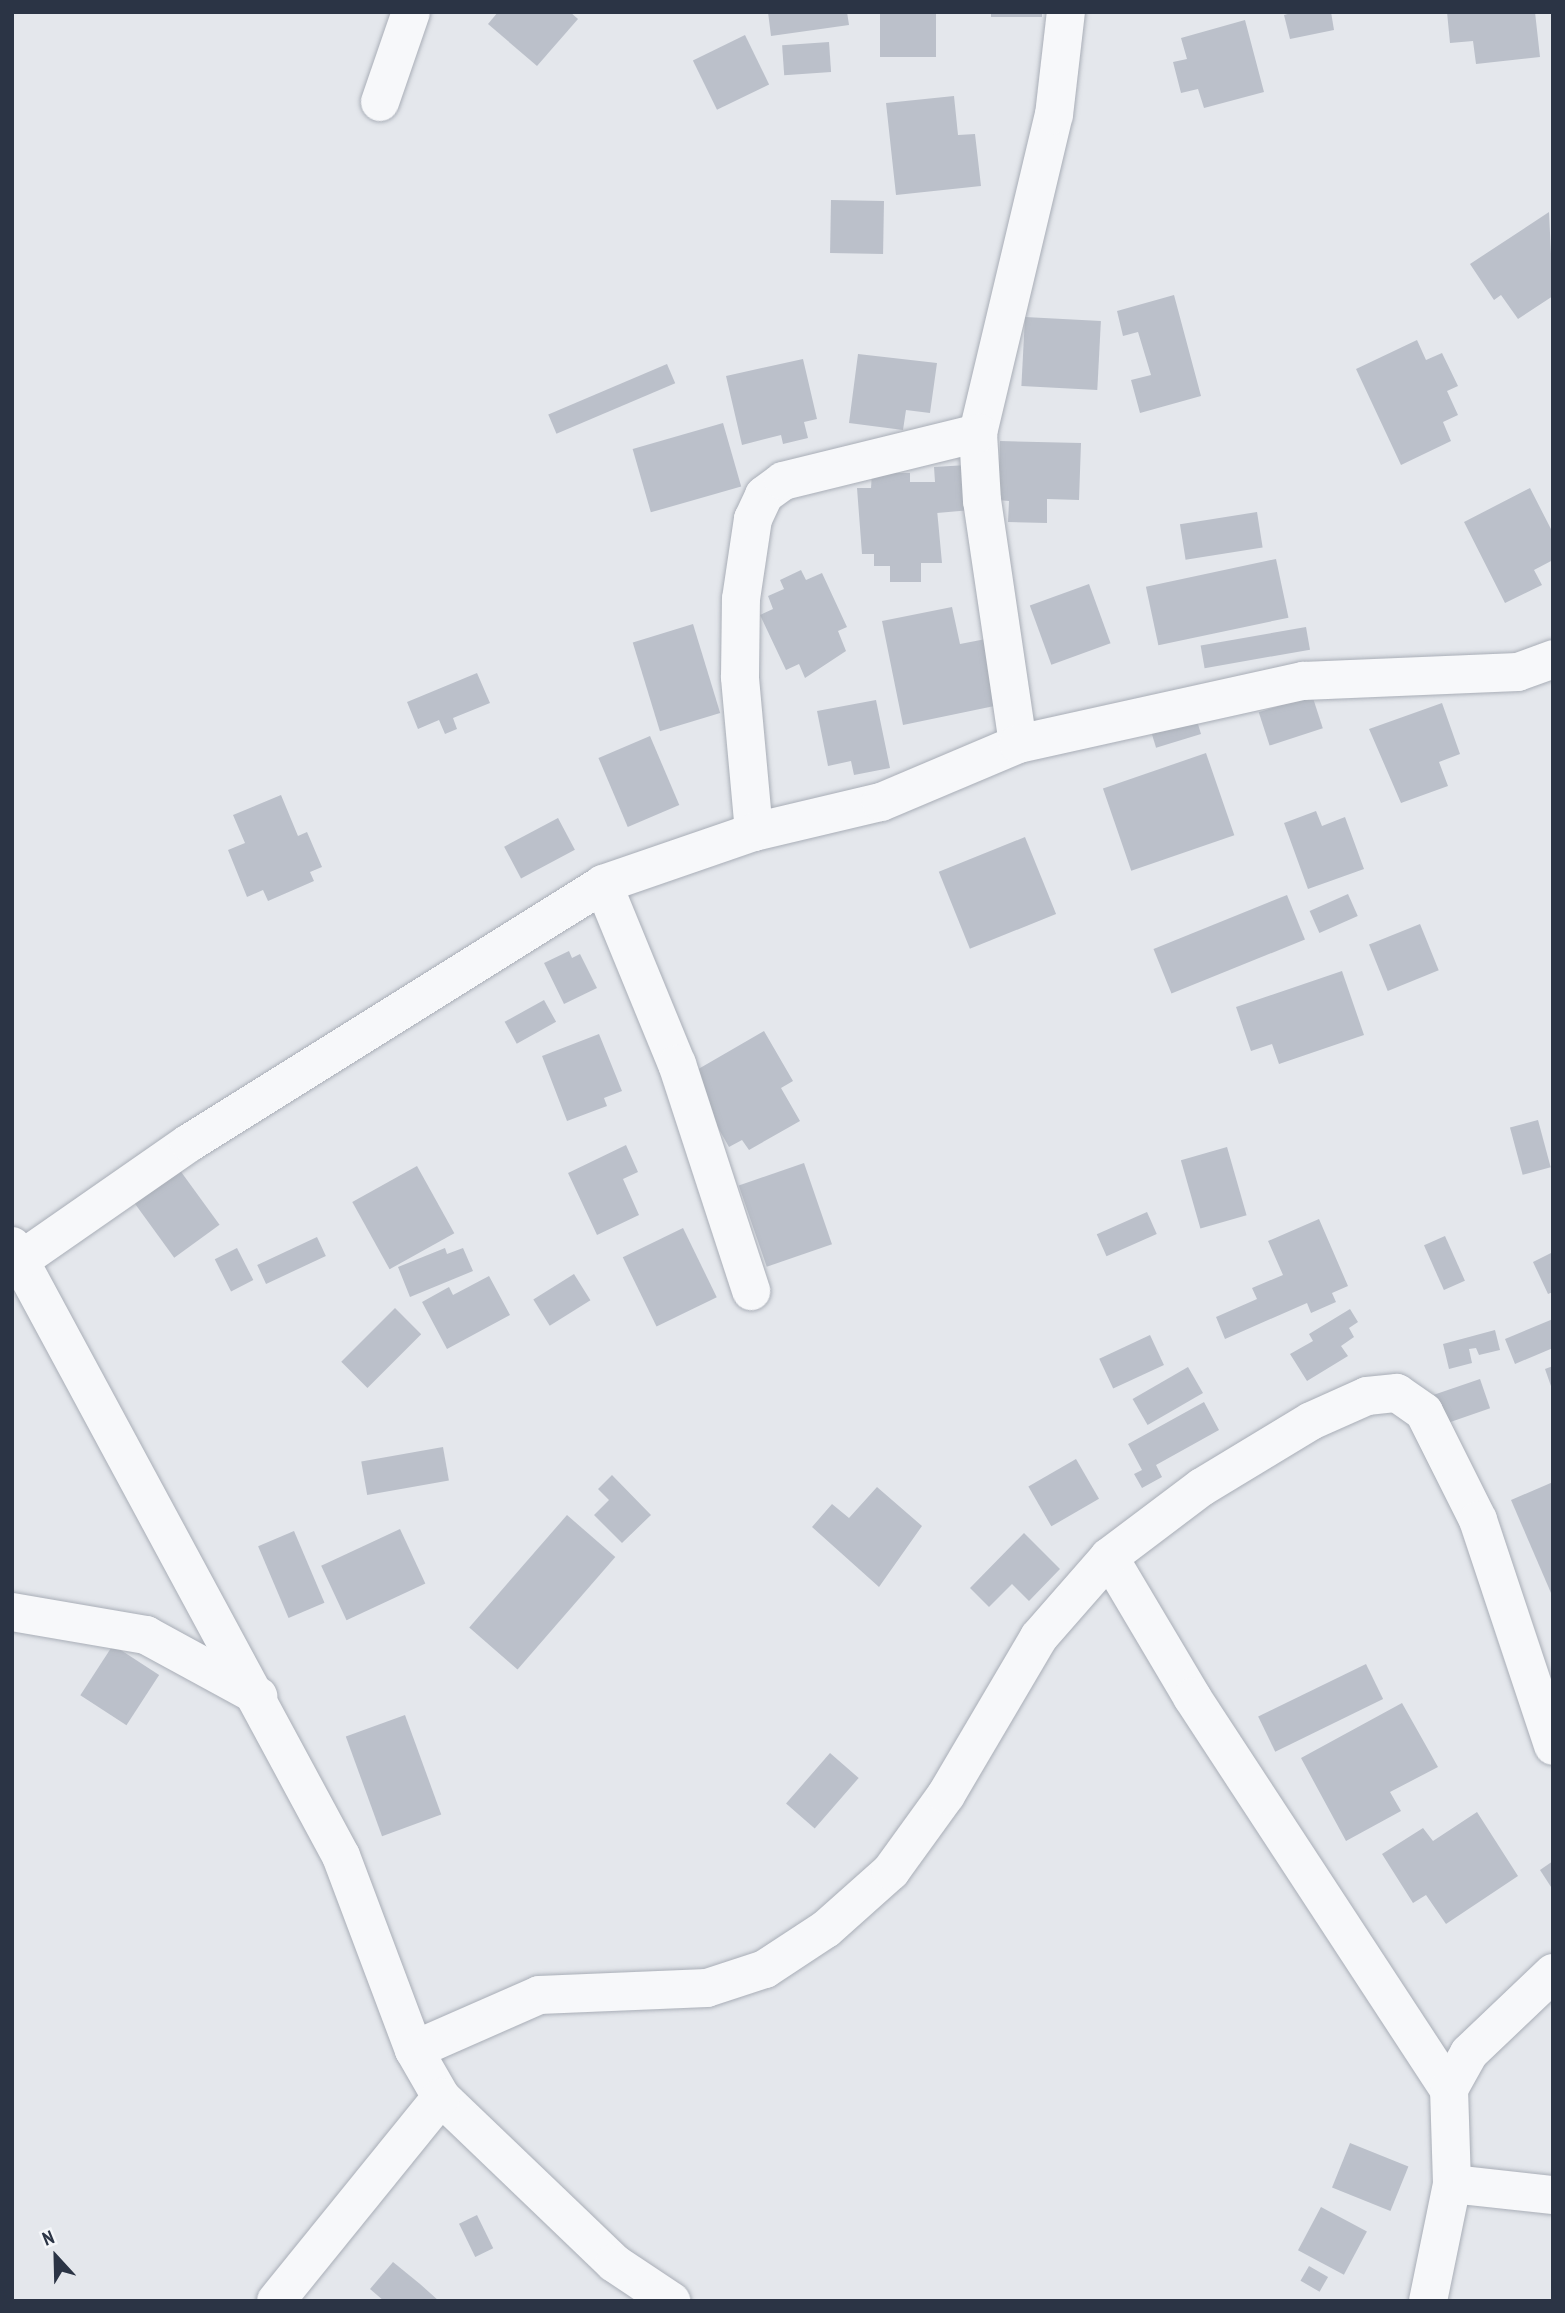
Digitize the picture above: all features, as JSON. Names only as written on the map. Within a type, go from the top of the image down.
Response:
[{"type":"street","points":[[380,102],[411,12]]},
{"type":"street","points":[[1018,744],[982,501],[978,433],[1054,115],[1066,12]]},
{"type":"street","points":[[754,832],[740,677],[741,599],[752,519],[764,495],[783,481],[978,433]]},
{"type":"street","points":[[671,2301],[614,2263],[441,2097],[414,2050],[341,1856],[258,1696],[17,1253],[603,884],[754,832],[881,802],[1018,744],[1303,681],[1518,673],[1553,659]]},
{"type":"street","points":[[603,884],[677,1064],[751,1291]]},
{"type":"street","points":[[414,2050],[480,2015],[539,1996],[707,1988],[765,1969],[826,1929],[891,1871],[946,1795],[1040,1637],[1109,1557],[1202,1487],[1311,1421],[1367,1396],[1397,1394],[1424,1412],[1478,1520],[1553,1746]]},
{"type":"street","points":[[1109,1557],[1192,1697],[1449,2088]]},
{"type":"street","points":[[12,1612],[146,1635],[258,1696]]},
{"type":"street","points":[[1428,2301],[1452,2185],[1449,2088],[1469,2053],[1553,1973]]},
{"type":"street","points":[[276,2301],[441,2097]]},
{"type":"street","points":[[1452,2185],[1553,2195]]},
{"type":"building","points":[[498,12],[570,12],[578,19],[537,66],[488,24]]},
{"type":"building","points":[[768,12],[847,12],[849,25],[771,36]]},
{"type":"building","points":[[880,12],[936,12],[936,57],[880,57]]},
{"type":"building","points":[[991,12],[1042,12],[1042,17],[991,17]]},
{"type":"building","points":[[1295,12],[1331,12],[1334,30],[1290,39],[1284,15]]},
{"type":"building","points":[[1447,12],[1535,12],[1540,57],[1476,64],[1473,41],[1450,43]]},
{"type":"building","points":[[1245,20],[1264,92],[1204,108],[1198,89],[1181,93],[1173,62],[1187,59],[1181,38]]},
{"type":"building","points":[[745,35],[769,84],[717,110],[693,60]]},
{"type":"building","points":[[829,42],[831,72],[784,75],[782,45]]},
{"type":"building","points":[[954,96],[958,135],[975,134],[981,186],[896,195],[886,103]]},
{"type":"building","points":[[831,200],[884,201],[883,254],[830,253]]},
{"type":"building","points":[[1549,212],[1553,296],[1518,319],[1501,295],[1494,300],[1470,264]]},
{"type":"building","points":[[1174,295],[1201,396],[1140,413],[1131,380],[1151,375],[1138,332],[1123,336],[1117,311]]},
{"type":"building","points":[[1025,317],[1101,321],[1097,390],[1021,386]]},
{"type":"building","points":[[1417,340],[1426,360],[1442,353],[1458,386],[1447,391],[1458,415],[1443,422],[1451,441],[1401,465],[1356,369]]},
{"type":"building","points":[[858,354],[937,363],[930,413],[906,410],[903,430],[849,423]]},
{"type":"building","points":[[803,359],[817,419],[804,422],[808,438],[783,444],[781,435],[742,445],[726,376]]},
{"type":"building","points":[[667,364],[675,383],[556,434],[548,414]]},
{"type":"building","points":[[723,423],[741,486],[651,512],[633,449]]},
{"type":"building","points":[[1000,441],[1081,443],[1079,500],[1047,499],[1047,523],[1008,522],[1009,501],[998,500]]},
{"type":"building","points":[[967,465],[971,510],[937,513],[942,563],[921,563],[921,582],[890,582],[890,566],[874,566],[874,554],[862,554],[857,488],[871,488],[872,473],[910,473],[910,482],[935,482],[934,467]]},
{"type":"building","points":[[1530,488],[1553,533],[1553,560],[1534,570],[1542,585],[1505,603],[1464,522]]},
{"type":"building","points":[[1257,512],[1263,548],[1186,560],[1180,524]]},
{"type":"building","points":[[1276,559],[1288,618],[1158,645],[1146,587]]},
{"type":"building","points":[[801,570],[806,580],[822,573],[847,627],[838,631],[846,651],[805,678],[799,664],[786,670],[760,615],[773,609],[768,596],[784,589],[780,580]]},
{"type":"building","points":[[1089,584],[1111,643],[1051,665],[1030,606]]},
{"type":"building","points":[[952,607],[960,644],[991,638],[1004,704],[903,725],[882,621]]},
{"type":"building","points":[[693,624],[720,713],[660,731],[633,642]]},
{"type":"building","points":[[1306,627],[1310,650],[1205,668],[1201,646]]},
{"type":"building","points":[[477,673],[490,703],[453,718],[457,729],[445,734],[439,720],[418,729],[407,702]]},
{"type":"building","points":[[1312,695],[1323,728],[1270,746],[1259,712]]},
{"type":"building","points":[[876,700],[890,768],[854,775],[851,761],[828,766],[817,711]]},
{"type":"building","points":[[1442,703],[1460,754],[1439,762],[1448,786],[1401,803],[1369,729]]},
{"type":"building","points":[[1194,711],[1201,734],[1156,748],[1149,725]]},
{"type":"building","points":[[650,736],[679,805],[628,827],[598,758]]},
{"type":"building","points":[[1206,753],[1234,835],[1131,871],[1103,788]]},
{"type":"building","points":[[281,795],[298,836],[307,832],[322,867],[310,872],[314,881],[268,901],[263,890],[247,897],[228,850],[245,843],[233,815]]},
{"type":"building","points":[[1316,811],[1322,826],[1345,817],[1364,869],[1308,889],[1284,823]]},
{"type":"building","points":[[558,818],[575,850],[521,878],[504,847]]},
{"type":"building","points":[[1025,837],[1056,914],[970,949],[939,872]]},
{"type":"building","points":[[1348,894],[1358,916],[1319,933],[1310,911]]},
{"type":"building","points":[[1287,895],[1305,940],[1171,993],[1153,949]]},
{"type":"building","points":[[1420,924],[1439,970],[1388,991],[1369,945]]},
{"type":"building","points":[[569,951],[572,958],[580,954],[597,988],[564,1004],[544,963]]},
{"type":"building","points":[[1342,971],[1364,1035],[1279,1064],[1272,1044],[1251,1051],[1236,1007]]},
{"type":"building","points":[[544,1000],[556,1022],[517,1044],[505,1022]]},
{"type":"building","points":[[764,1031],[793,1081],[781,1088],[800,1121],[749,1150],[742,1140],[729,1147],[688,1075]]},
{"type":"building","points":[[599,1034],[622,1091],[604,1098],[607,1106],[567,1121],[542,1056]]},
{"type":"building","points":[[1538,1120],[1551,1167],[1523,1175],[1510,1128]]},
{"type":"building","points":[[626,1145],[638,1172],[623,1179],[639,1215],[597,1235],[568,1173]]},
{"type":"building","points":[[1227,1147],[1247,1215],[1200,1228],[1181,1160]]},
{"type":"building","points":[[804,1163],[832,1244],[767,1267],[739,1185]]},
{"type":"building","points":[[417,1166],[454,1233],[390,1269],[352,1202]]},
{"type":"building","points":[[179,1169],[220,1225],[174,1258],[134,1202]]},
{"type":"building","points":[[1147,1212],[1157,1234],[1107,1256],[1097,1234]]},
{"type":"building","points":[[1319,1219],[1348,1286],[1332,1293],[1336,1302],[1311,1313],[1307,1303],[1225,1339],[1216,1317],[1257,1299],[1252,1288],[1283,1275],[1268,1241]]},
{"type":"building","points":[[683,1228],[717,1297],[657,1327],[623,1257]]},
{"type":"building","points":[[1445,1236],[1465,1281],[1444,1290],[1424,1245]]},
{"type":"building","points":[[317,1237],[326,1256],[266,1284],[257,1265]]},
{"type":"building","points":[[237,1248],[253,1280],[231,1291],[215,1259]]},
{"type":"building","points":[[445,1248],[447,1254],[463,1248],[473,1271],[410,1297],[398,1267]]},
{"type":"building","points":[[1553,1252],[1553,1292],[1548,1294],[1533,1262]]},
{"type":"building","points":[[574,1274],[590,1300],[550,1326],[533,1299]]},
{"type":"building","points":[[489,1276],[510,1315],[447,1349],[422,1302],[449,1287],[453,1295]]},
{"type":"building","points":[[395,1308],[421,1334],[367,1388],[341,1362]]},
{"type":"building","points":[[1350,1309],[1358,1322],[1349,1328],[1354,1337],[1341,1346],[1348,1356],[1307,1381],[1290,1354],[1313,1341],[1309,1334]]},
{"type":"building","points":[[1553,1319],[1553,1348],[1515,1364],[1505,1339]]},
{"type":"building","points":[[1495,1330],[1500,1350],[1479,1355],[1476,1348],[1469,1349],[1472,1363],[1449,1369],[1443,1344]]},
{"type":"building","points":[[1150,1335],[1164,1365],[1113,1389],[1099,1359]]},
{"type":"building","points":[[1553,1366],[1553,1389],[1552,1389],[1545,1369]]},
{"type":"building","points":[[1188,1367],[1203,1393],[1148,1425],[1133,1399]]},
{"type":"building","points":[[1480,1379],[1490,1408],[1442,1425],[1432,1396]]},
{"type":"building","points":[[1204,1402],[1219,1430],[1156,1465],[1162,1477],[1142,1488],[1134,1474],[1142,1470],[1128,1444]]},
{"type":"building","points":[[443,1447],[449,1480],[367,1495],[361,1461]]},
{"type":"building","points":[[1076,1459],[1099,1499],[1051,1526],[1028,1486]]},
{"type":"building","points":[[612,1475],[651,1515],[622,1543],[594,1515],[609,1500],[598,1489]]},
{"type":"building","points":[[1553,1482],[1553,1592],[1551,1593],[1511,1500]]},
{"type":"building","points":[[877,1487],[922,1526],[879,1587],[812,1527],[832,1504],[849,1518]]},
{"type":"building","points":[[567,1515],[615,1557],[518,1669],[469,1627]]},
{"type":"building","points":[[400,1529],[425,1583],[347,1620],[321,1566]]},
{"type":"building","points":[[294,1531],[324,1603],[289,1618],[258,1546]]},
{"type":"building","points":[[1024,1533],[1060,1569],[1029,1601],[1012,1584],[989,1607],[970,1588]]},
{"type":"building","points":[[113,1645],[159,1675],[126,1725],[80,1695]]},
{"type":"building","points":[[1366,1664],[1383,1699],[1275,1752],[1258,1717]]},
{"type":"building","points":[[1402,1703],[1438,1767],[1390,1792],[1401,1811],[1346,1841],[1301,1758]]},
{"type":"building","points":[[405,1715],[441,1815],[382,1836],[346,1737]]},
{"type":"building","points":[[830,1753],[859,1778],[815,1828],[786,1804]]},
{"type":"building","points":[[1477,1812],[1518,1876],[1446,1924],[1426,1895],[1413,1903],[1382,1854],[1423,1828],[1433,1841]]},
{"type":"building","points":[[1553,1861],[1553,1890],[1540,1870]]},
{"type":"building","points":[[1350,2143],[1408,2167],[1390,2211],[1332,2188]]},
{"type":"building","points":[[1321,2207],[1367,2231],[1344,2275],[1298,2250]]},
{"type":"building","points":[[477,2215],[493,2248],[475,2257],[459,2224]]},
{"type":"building","points":[[393,2262],[439,2301],[384,2301],[370,2289]]},
{"type":"building","points":[[1309,2266],[1328,2277],[1320,2292],[1300,2281]]}]
